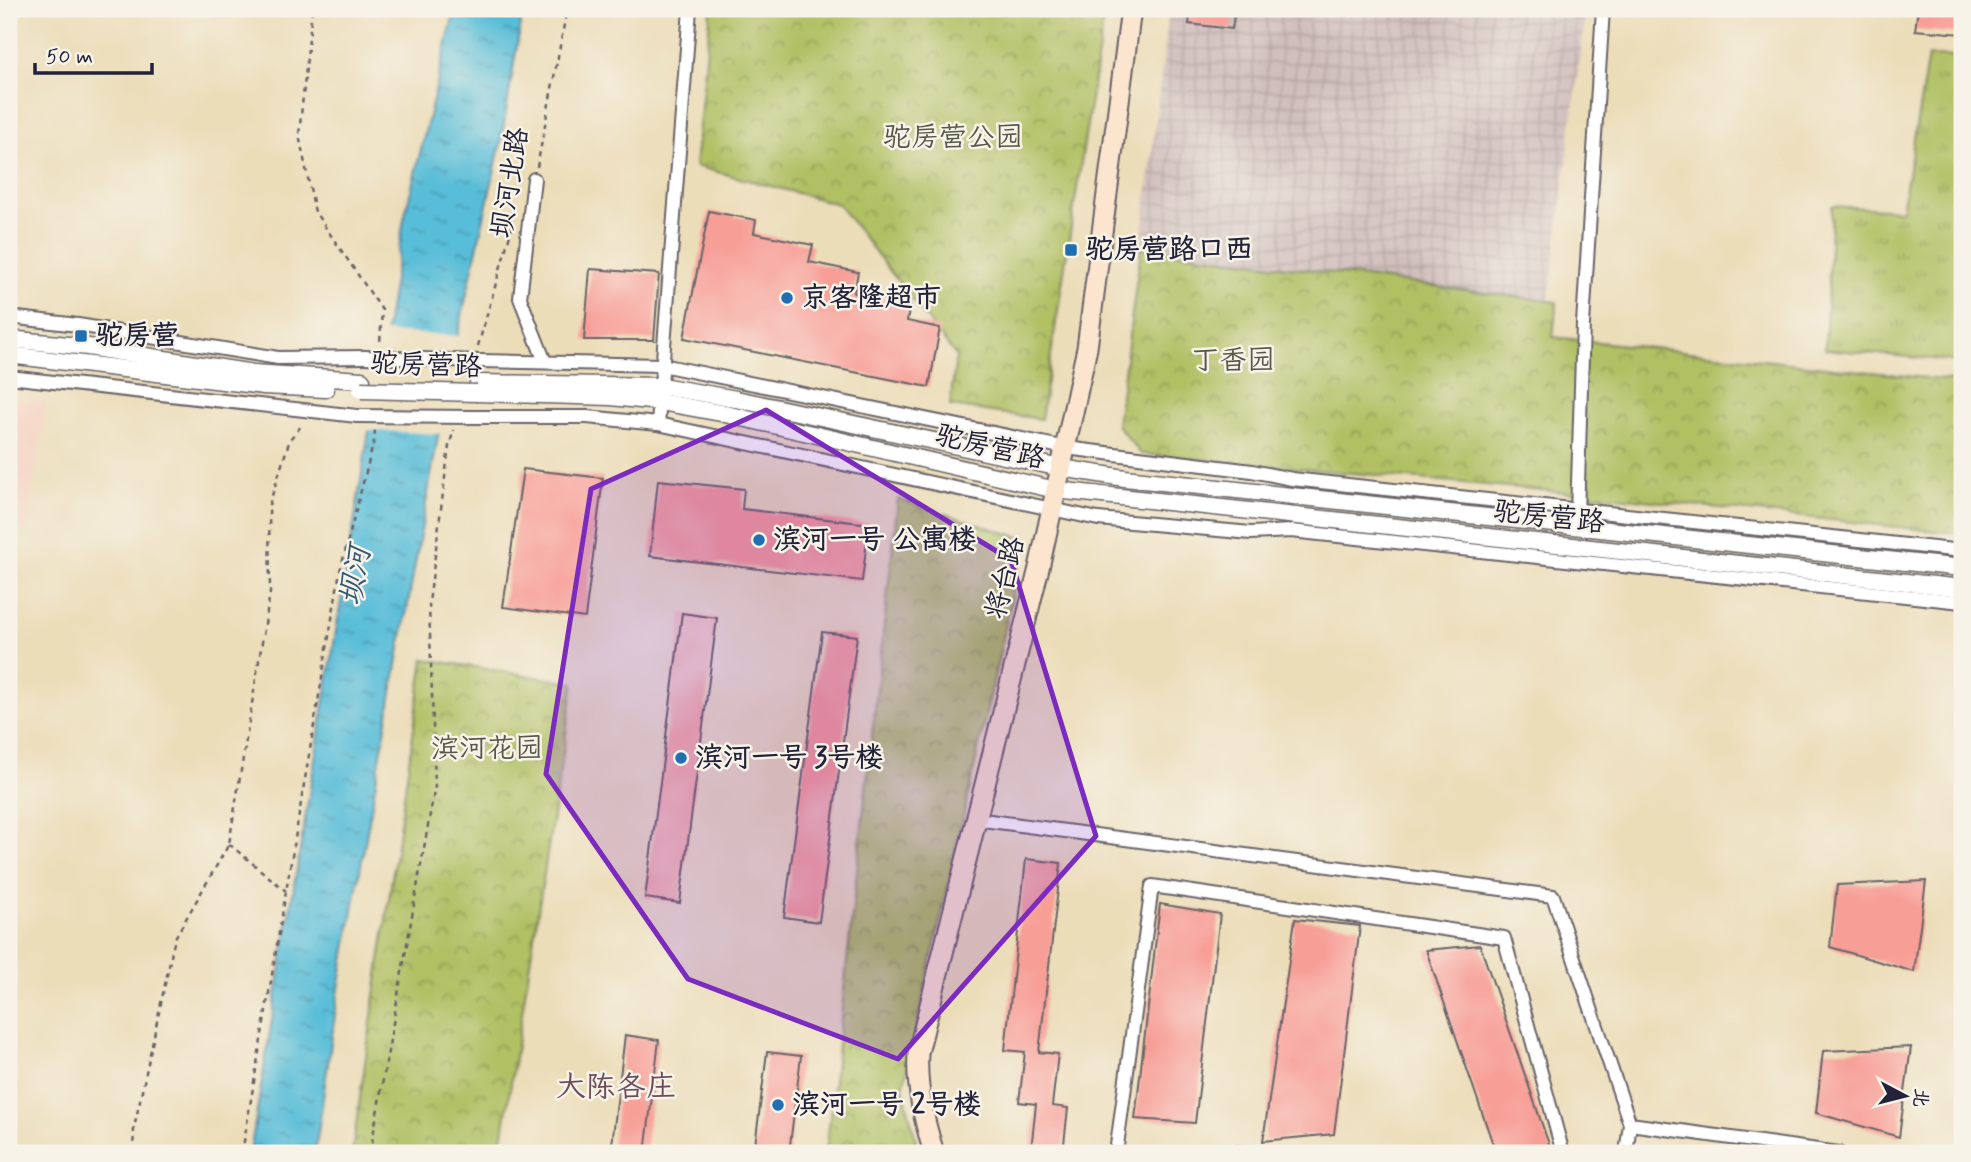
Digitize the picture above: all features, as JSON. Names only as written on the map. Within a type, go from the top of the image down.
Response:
[{"type":"main road","name":"将台路","points":[[934,1153],[919,1098],[918,1054],[1054,500],[1087,348],[1131,9]]},
{"type":"street","points":[[658,424],[690,9]]},
{"type":"street","points":[[1577,518],[1583,324],[1603,9]]},
{"type":"street","name":"坝河北路","points":[[534,179],[520,298],[545,362]]},
{"type":"street","points":[[9,317],[78,325],[278,358],[477,359],[662,365],[1066,448],[1252,471],[1292,480],[1577,518],[1962,551]]},
{"type":"street","name":"驼房营路","points":[[9,339],[88,347],[253,373],[361,385]]},
{"type":"street","name":"驼房营路","points":[[9,355],[264,386],[361,385],[660,394],[749,402],[1061,468],[1139,479],[1577,518],[1962,568]]},
{"type":"street","points":[[9,377],[357,416],[587,417],[658,424],[1054,500],[1098,519],[1186,529],[1251,533],[1290,531],[1962,602]]},
{"type":"street","name":"驼房营路","points":[[660,394],[721,413],[1054,500],[1962,588]]},
{"type":"street","points":[[975,819],[1553,896],[1630,1124],[1626,1153]]},
{"type":"street","points":[[1116,1153],[1152,886],[1504,938],[1563,1153]]},
{"type":"street","points":[[1630,1124],[1839,1153]]},
{"type":"street","points":[[1198,1153],[1251,1153]]},
{"type":"path","points":[[312,9],[299,135],[314,212],[382,310],[380,349]]},
{"type":"path","name":"坝河北路","points":[[534,179],[567,9]]},
{"type":"path","points":[[477,359],[516,215]]},
{"type":"path","points":[[133,1153],[134,1128],[175,938],[229,844],[270,593],[269,505],[290,439],[315,412]]},
{"type":"path","points":[[370,1153],[435,786],[429,603],[449,446],[457,421]]},
{"type":"path","points":[[242,1153],[340,571],[375,428]]},
{"type":"path","points":[[229,844],[286,891]]},
{"type":"highlighted area","points":[[766,410],[1011,560],[1096,836],[898,1059],[688,979],[546,774],[591,489]]},
{"type":"shaded area","points":[[1169,9],[1586,9],[1549,301],[1141,248]]},
{"type":"shaded area","points":[[9,399],[47,402],[26,529],[9,525]]},
{"type":"green space","name":"驼房营公园","points":[[711,9],[1105,9],[1041,419],[950,406],[956,356],[838,204],[695,166]]},
{"type":"green space","points":[[1928,56],[1962,57],[1962,362],[1825,349],[1832,206],[1902,210]]},
{"type":"green space","name":"丁香园","points":[[1141,248],[1557,302],[1553,337],[1962,382],[1962,534],[1597,495],[1141,454],[1117,425]]},
{"type":"green space","points":[[898,499],[1025,539],[903,1088],[919,1153],[826,1153]]},
{"type":"green space","name":"滨河花园","points":[[424,659],[574,683],[500,1153],[352,1153]]},
{"type":"water","name":"坝河","points":[[455,9],[523,9],[501,142],[456,342],[437,442],[339,988],[315,1153],[250,1153],[404,219]]},
{"type":"pier","points":[[382,332],[461,336],[442,434],[365,430]]},
{"type":"building","points":[[1191,9],[1235,9],[1232,29],[1189,24]]},
{"type":"building","points":[[1918,9],[1962,9],[1962,34],[1915,30]]},
{"type":"building","name":"京客隆超市","points":[[709,211],[756,220],[754,233],[813,245],[809,262],[858,272],[854,293],[910,304],[907,321],[940,328],[929,387],[684,338]]},
{"type":"building","points":[[590,269],[659,274],[654,340],[584,340]]},
{"type":"building","points":[[523,469],[603,478],[585,618],[503,607]]},
{"type":"building","name":"滨河一号 公寓楼","points":[[658,480],[744,489],[742,509],[869,524],[862,581],[650,556]]},
{"type":"building","name":"滨河一号 3号楼","points":[[682,613],[717,618],[680,903],[645,898]]},
{"type":"building","points":[[822,632],[857,636],[819,922],[784,917]]},
{"type":"building","points":[[1026,859],[1061,863],[1039,1052],[1058,1054],[1052,1106],[1068,1108],[1063,1153],[1031,1150],[1036,1104],[1019,1102],[1025,1052],[1005,1050]]},
{"type":"building","points":[[1926,881],[1914,972],[1830,947],[1837,885]]},
{"type":"building","points":[[1160,904],[1220,914],[1195,1123],[1135,1119]]},
{"type":"building","points":[[1295,919],[1360,926],[1334,1134],[1263,1141]]},
{"type":"building","points":[[1480,945],[1552,1153],[1496,1153],[1426,950]]},
{"type":"building","points":[[625,1035],[659,1040],[645,1153],[611,1153]]},
{"type":"building","points":[[1911,1047],[1899,1137],[1816,1113],[1823,1051]]},
{"type":"building","name":"滨河一号 2号楼","points":[[767,1052],[801,1056],[789,1153],[754,1153]]},
{"type":"place","name":"驼房营路口西","points":[[1071,250]]},
{"type":"place","name":"京客隆超市","points":[[787,298]]},
{"type":"place","name":"驼房营","points":[[81,336]]},
{"type":"place","name":"滨河一号 公寓楼","points":[[759,540]]},
{"type":"place","name":"滨河一号 3号楼","points":[[681,758]]},
{"type":"place","name":"滨河一号 2号楼","points":[[778,1105]]},
{"type":"district","name":"大陈各庄","points":[[616,1087]]}]
